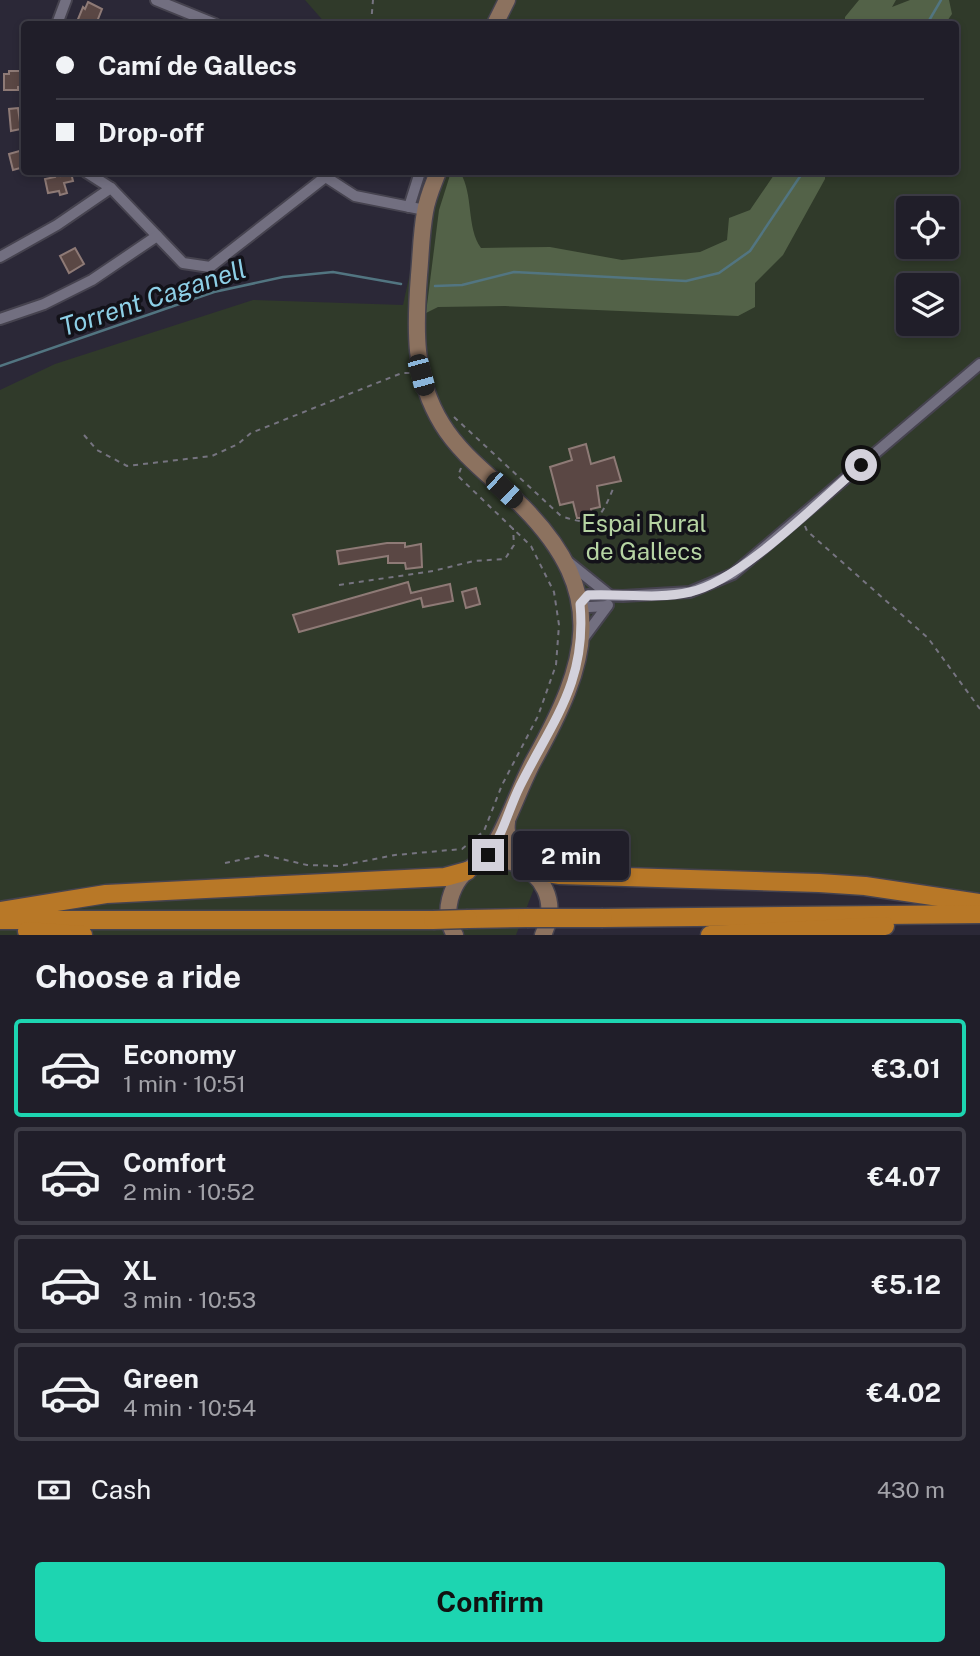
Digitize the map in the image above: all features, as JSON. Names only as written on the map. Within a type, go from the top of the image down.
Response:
[{"type":"highway","points":[[0,911],[106,894],[445,877],[474,867]]},
{"type":"highway","points":[[526,868],[560,876],[865,886],[980,903]]},
{"type":"highway","points":[[0,923],[980,914]]},
{"type":"highway","points":[[710,935],[980,920]]},
{"type":"highway","points":[[0,923],[21,930],[83,935]]},
{"type":"main road","points":[[496,21],[507,0]]},
{"type":"main road","points":[[436,175],[417,208],[415,339],[421,375],[431,404],[443,426],[468,455],[523,507],[563,558],[580,604],[581,642],[565,702],[509,809],[492,850],[458,881],[448,914],[455,935]]},
{"type":"main road","points":[[509,809],[507,837],[514,854],[540,881],[549,900],[548,923],[543,935]]},
{"type":"main road","points":[[474,867],[501,860],[526,868]]},
{"type":"street","points":[[58,21],[66,0]]},
{"type":"street","points":[[156,0],[208,21]]},
{"type":"street","points":[[91,175],[111,188],[183,263],[210,267],[320,175]]},
{"type":"street","points":[[323,175],[355,196],[417,208],[420,175]]},
{"type":"street","points":[[0,257],[57,225],[111,188]]},
{"type":"street","points":[[0,319],[44,304],[92,280],[157,236]]},
{"type":"street","points":[[580,604],[588,595],[608,600],[622,596],[690,592],[733,574],[980,364]]},
{"type":"street","points":[[563,558],[608,600]]},
{"type":"street","points":[[581,642],[608,600]]},
{"type":"path","points":[[371,21],[373,0]]},
{"type":"path","points":[[84,435],[97,450],[127,466],[212,456],[239,444],[251,433],[402,373],[421,375]]},
{"type":"path","points":[[431,404],[440,403],[471,436],[541,495],[561,516],[577,522],[590,522],[603,514],[613,489]]},
{"type":"path","points":[[225,863],[264,855],[307,865],[340,866],[396,855],[462,849],[484,831],[502,785],[538,716],[556,665],[559,625],[554,592],[531,546],[458,476],[468,455]]},
{"type":"path","points":[[802,516],[807,531],[929,638],[980,709]]},
{"type":"path","points":[[339,585],[433,571],[474,561],[505,559],[514,545],[513,528]]},
{"type":"green space","name":"Espai Rural de Gallecs","points":[[305,0],[980,0],[980,898],[542,868],[516,935],[0,935],[0,390],[55,364],[253,300],[403,305],[431,175],[959,175],[959,21],[323,21]]},
{"type":"green space","points":[[859,0],[896,0],[892,7],[910,0],[949,0],[952,14],[947,21],[845,21],[845,17]]},
{"type":"green space","points":[[450,175],[461,175],[467,191],[473,230],[481,248],[550,247],[622,260],[700,252],[727,240],[729,218],[750,210],[774,175],[825,175],[783,255],[755,283],[755,307],[738,316],[505,306],[438,307],[426,313],[439,210]]},
{"type":"building","points":[[88,2],[102,9],[97,21],[77,21],[83,7],[85,9]]},
{"type":"building","points":[[9,71],[21,71],[21,87],[18,87],[18,90],[4,90],[4,74],[9,74]]},
{"type":"building","points":[[18,108],[21,129],[11,131],[9,109]]},
{"type":"building","points":[[21,151],[21,168],[13,170],[9,154]]},
{"type":"building","points":[[72,175],[73,181],[64,183],[67,193],[48,193],[45,179]]},
{"type":"building","points":[[75,248],[84,264],[69,273],[60,256]]},
{"type":"building","points":[[586,444],[591,464],[614,457],[621,481],[597,486],[600,507],[591,509],[592,518],[577,518],[573,502],[560,505],[550,467],[572,460],[569,449]]},
{"type":"building","points":[[387,543],[405,543],[405,547],[421,544],[422,567],[406,569],[405,563],[388,563],[388,556],[339,564],[337,551]]},
{"type":"building","points":[[408,582],[411,593],[450,584],[453,601],[423,607],[421,598],[299,632],[293,615]]},
{"type":"building","points":[[476,588],[480,604],[466,608],[462,592]]},
{"type":"waterway","name":"Torrent Caganell","points":[[929,21],[941,0]]},
{"type":"waterway","name":"Torrent Caganell","points":[[435,286],[462,285],[514,272],[686,281],[719,273],[750,251],[801,175]]},
{"type":"waterway","name":"Torrent Caganell","points":[[0,366],[214,292],[283,277],[333,272],[401,284]]},
{"type":"route","points":[[488,855],[519,788],[565,702],[579,652],[582,599],[588,595],[690,592],[733,574],[861,465]]}]
